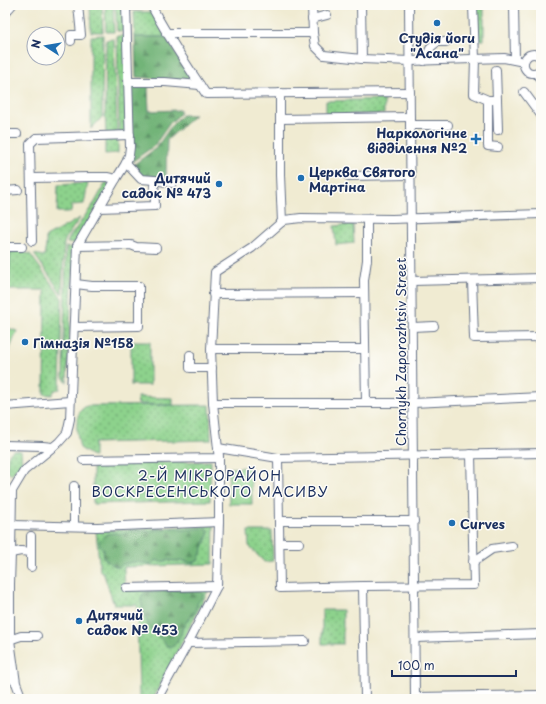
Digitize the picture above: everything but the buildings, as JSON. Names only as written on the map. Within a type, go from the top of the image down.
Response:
[{"type":"street","points":[[5,13],[12,5]]},
{"type":"street","points":[[70,41],[71,35],[80,35],[78,5]]},
{"type":"street","points":[[22,699],[16,683],[7,641],[7,584],[11,553],[12,491],[24,471],[59,442],[67,433],[70,419],[77,246],[126,163],[129,155],[130,135],[126,5],[151,5],[166,33],[206,94],[410,92]]},
{"type":"street","points":[[312,5],[315,46],[324,55],[362,59],[410,61],[504,58],[524,62]]},
{"type":"street","points":[[361,5],[362,59]]},
{"type":"street","name":"Chornykh Zaporozhtsiv Street","points":[[409,5],[415,698]]},
{"type":"street","points":[[473,5],[475,59],[474,94],[488,100],[497,100]]},
{"type":"street","points":[[514,5],[515,60]]},
{"type":"street","points":[[312,18],[327,15]]},
{"type":"street","points":[[166,33],[313,33]]},
{"type":"street","points":[[424,61],[431,47],[438,42],[446,42]]},
{"type":"street","points":[[539,74],[526,70],[524,62],[528,56],[532,54],[541,57]]},
{"type":"street","points":[[496,70],[498,130]]},
{"type":"street","points":[[128,82],[165,82],[200,85]]},
{"type":"street","points":[[524,92],[541,114]]},
{"type":"street","points":[[280,93],[280,175],[282,222]]},
{"type":"street","points":[[488,100],[488,146],[498,146]]},
{"type":"street","points":[[280,119],[410,121],[448,125]]},
{"type":"street","points":[[5,134],[17,134]]},
{"type":"street","points":[[32,241],[30,144],[36,138],[130,135]]},
{"type":"street","points":[[126,163],[141,179],[172,183]]},
{"type":"street","points":[[348,176],[411,175]]},
{"type":"street","points":[[31,178],[102,177],[116,179]]},
{"type":"street","points":[[99,208],[155,206],[154,180]]},
{"type":"street","points":[[5,191],[18,190]]},
{"type":"street","points":[[157,699],[217,586],[219,458],[213,403],[211,349],[215,272],[252,248],[284,220],[301,218],[411,219],[541,214]]},
{"type":"street","points":[[366,403],[364,280],[367,260],[367,219]]},
{"type":"street","points":[[77,246],[130,245],[136,247],[156,248]]},
{"type":"street","points":[[5,247],[22,247]]},
{"type":"street","points":[[412,281],[541,278]]},
{"type":"street","points":[[472,280],[474,338],[541,337]]},
{"type":"street","points":[[74,327],[139,326],[139,286],[92,286],[76,284]]},
{"type":"street","points":[[213,294],[364,293]]},
{"type":"street","points":[[412,327],[434,326]]},
{"type":"street","points":[[211,349],[365,349]]},
{"type":"street","points":[[190,355],[190,368],[212,368]]},
{"type":"street","points":[[213,403],[413,403],[541,397]]},
{"type":"street","points":[[5,406],[70,400]]},
{"type":"street","points":[[5,445],[52,447]]},
{"type":"street","points":[[218,448],[278,458],[541,453]]},
{"type":"street","points":[[278,458],[280,588],[474,585],[471,454]]},
{"type":"street","points":[[83,460],[219,458]]},
{"type":"street","points":[[74,486],[74,526]]},
{"type":"street","points":[[279,521],[414,521]]},
{"type":"street","points":[[12,525],[101,526],[219,522]]},
{"type":"street","points":[[31,536],[31,567]]},
{"type":"street","points":[[280,543],[299,543]]},
{"type":"street","points":[[473,562],[492,549],[512,546]]},
{"type":"street","points":[[11,553],[21,551],[31,552]]},
{"type":"street","points":[[126,588],[217,586]]},
{"type":"street","points":[[363,586],[365,699]]},
{"type":"street","points":[[415,638],[541,634]]},
{"type":"street","points":[[7,641],[21,636],[37,636]]},
{"type":"street","points":[[188,643],[304,641]]},
{"type":"street","points":[[5,667],[16,683]]},
{"type":"street","points":[[415,698],[541,696]]},
{"type":"green space","points":[[90,5],[102,5],[103,32],[91,32]]},
{"type":"green space","points":[[105,5],[113,5],[114,32],[106,32]]},
{"type":"green space","points":[[115,5],[125,5],[126,31],[117,31]]},
{"type":"green space","points":[[475,5],[484,5],[484,40],[476,40]]},
{"type":"green space","points":[[134,12],[152,12],[166,37],[135,37]]},
{"type":"green space","points":[[103,35],[102,117],[91,129],[91,36]]},
{"type":"green space","points":[[117,36],[126,36],[129,133],[119,133]]},
{"type":"green space","points":[[135,37],[166,37],[194,82],[136,77]]},
{"type":"green space","points":[[114,39],[117,133],[106,134],[106,40]]},
{"type":"green space","points":[[131,84],[149,84],[149,111],[180,110],[180,114],[170,123],[154,146],[130,163]]},
{"type":"green space","points":[[384,99],[384,114],[326,115],[326,101]]},
{"type":"green space","points":[[182,115],[195,115],[167,140],[166,179],[142,177],[132,166],[156,148],[172,125]]},
{"type":"green space","points":[[105,139],[118,139],[118,153],[105,154]]},
{"type":"green space","points":[[106,182],[111,185],[75,244],[67,243],[95,202]]},
{"type":"green space","points":[[88,183],[84,204],[72,205],[71,212],[57,212],[58,185]]},
{"type":"green space","points":[[80,218],[67,236],[64,243],[62,294],[34,254],[44,256],[46,237]]},
{"type":"green space","points":[[353,224],[354,243],[336,245],[334,226]]},
{"type":"green space","points":[[66,247],[76,248],[72,285],[67,382],[63,377]]},
{"type":"green space","points":[[5,251],[11,251],[8,290],[5,290]]},
{"type":"green space","points":[[11,251],[19,251],[30,254],[62,298],[60,389],[55,390],[52,395],[44,394],[45,290],[8,290]]},
{"type":"green space","points":[[5,327],[17,331],[5,361]]},
{"type":"green space","points":[[131,342],[150,342],[150,385],[131,385]]},
{"type":"green space","points":[[137,397],[173,398],[173,405],[138,404]]},
{"type":"green space","points":[[210,405],[211,440],[94,443],[94,457],[80,448],[77,431],[77,418],[82,409],[87,406]]},
{"type":"green space","points":[[13,450],[21,451],[22,464],[11,475],[7,469],[8,456]]},
{"type":"green space","points":[[211,461],[210,501],[93,504],[93,464]]},
{"type":"green space","points":[[251,467],[252,504],[229,504],[228,468]]},
{"type":"green space","points":[[214,525],[213,564],[124,567],[125,590],[209,589],[153,699],[139,699],[137,605],[114,605],[103,572],[100,572],[96,531]]},
{"type":"green space","points":[[201,528],[207,529],[209,532],[198,561],[191,563],[181,560],[168,560],[161,562],[156,560],[152,564],[134,562],[117,567],[105,559],[103,556],[104,550],[100,546],[99,541],[106,534],[120,534],[130,531],[150,532],[155,530],[183,530]]},
{"type":"green space","points":[[248,531],[272,531],[273,561],[264,562],[249,546]]},
{"type":"green space","points":[[176,590],[199,591],[203,594],[202,598],[198,602],[194,614],[189,618],[182,629],[181,635],[177,642],[172,647],[167,646],[150,628],[144,613],[141,598],[147,591],[157,592]]},
{"type":"green space","points":[[322,610],[343,610],[343,644],[322,644]]},
{"type":"place","name":"Студія йоги \"Асана\"","points":[[437,23]]},
{"type":"place","name":"Наркологічне відділення №2","points":[[476,139]]},
{"type":"place","name":"Церква Святого Мартіна","points":[[301,178]]},
{"type":"place","name":"Дитячий садок № 473","points":[[219,184]]},
{"type":"place","name":"Гімназія №158","points":[[25,342]]},
{"type":"place","name":"Curves","points":[[452,523]]},
{"type":"place","name":"Дитячий садок № 453","points":[[79,621]]},
{"type":"district","name":"2-Й МІКРОРАЙОН ВОСКРЕСЕНСЬКОГО МАСИВУ","points":[[210,484]]}]
